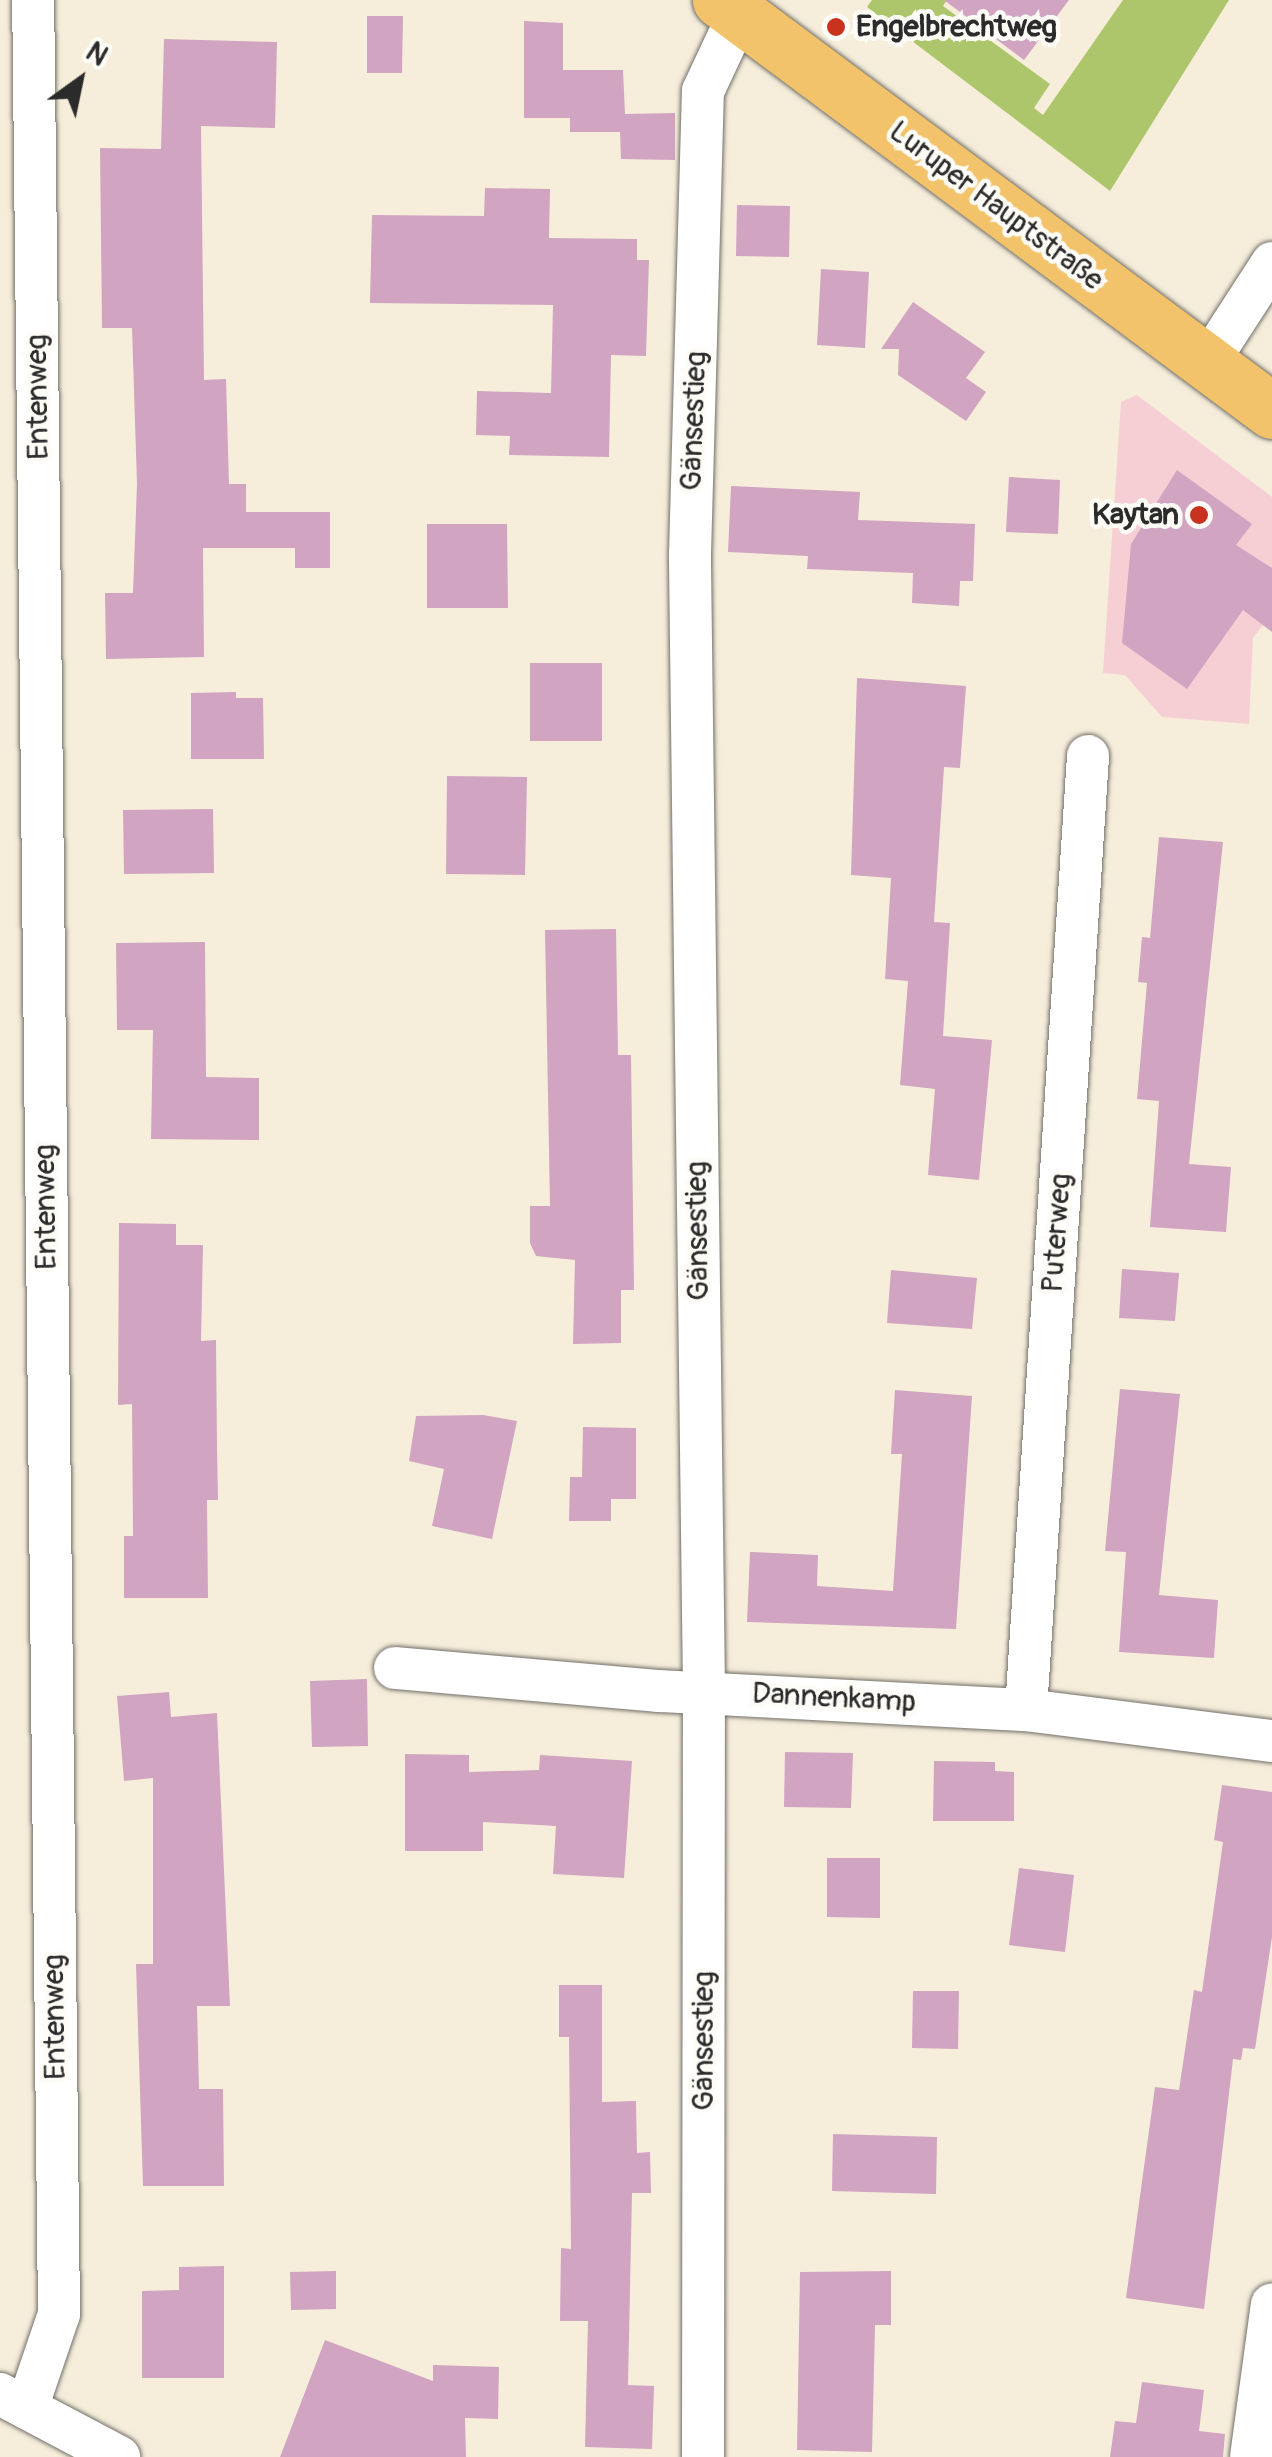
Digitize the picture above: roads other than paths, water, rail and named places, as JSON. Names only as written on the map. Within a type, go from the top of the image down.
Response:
[{"type":"main road","name":"Luruper Hauptstraße","points":[[729,7],[1272,411]]},
{"type":"street","name":"Entenweg","points":[[14,2401],[59,2314],[33,0]]},
{"type":"street","name":"Gänsestieg","points":[[703,2457],[704,1691],[690,554],[702,91],[729,7]]},
{"type":"street","points":[[1208,362],[1272,264]]},
{"type":"street","name":"Puterweg","points":[[1026,1710],[1088,756]]},
{"type":"street","name":"Dannenkamp","points":[[395,1668],[1026,1710],[1272,1741]]},
{"type":"street","points":[[1251,2457],[1272,2304]]},
{"type":"street","points":[[14,2401],[120,2457]]},
{"type":"place","name":"Engelbrechtweg","points":[[836,27]]},
{"type":"place","name":"Kaytan","points":[[1199,515]]}]
